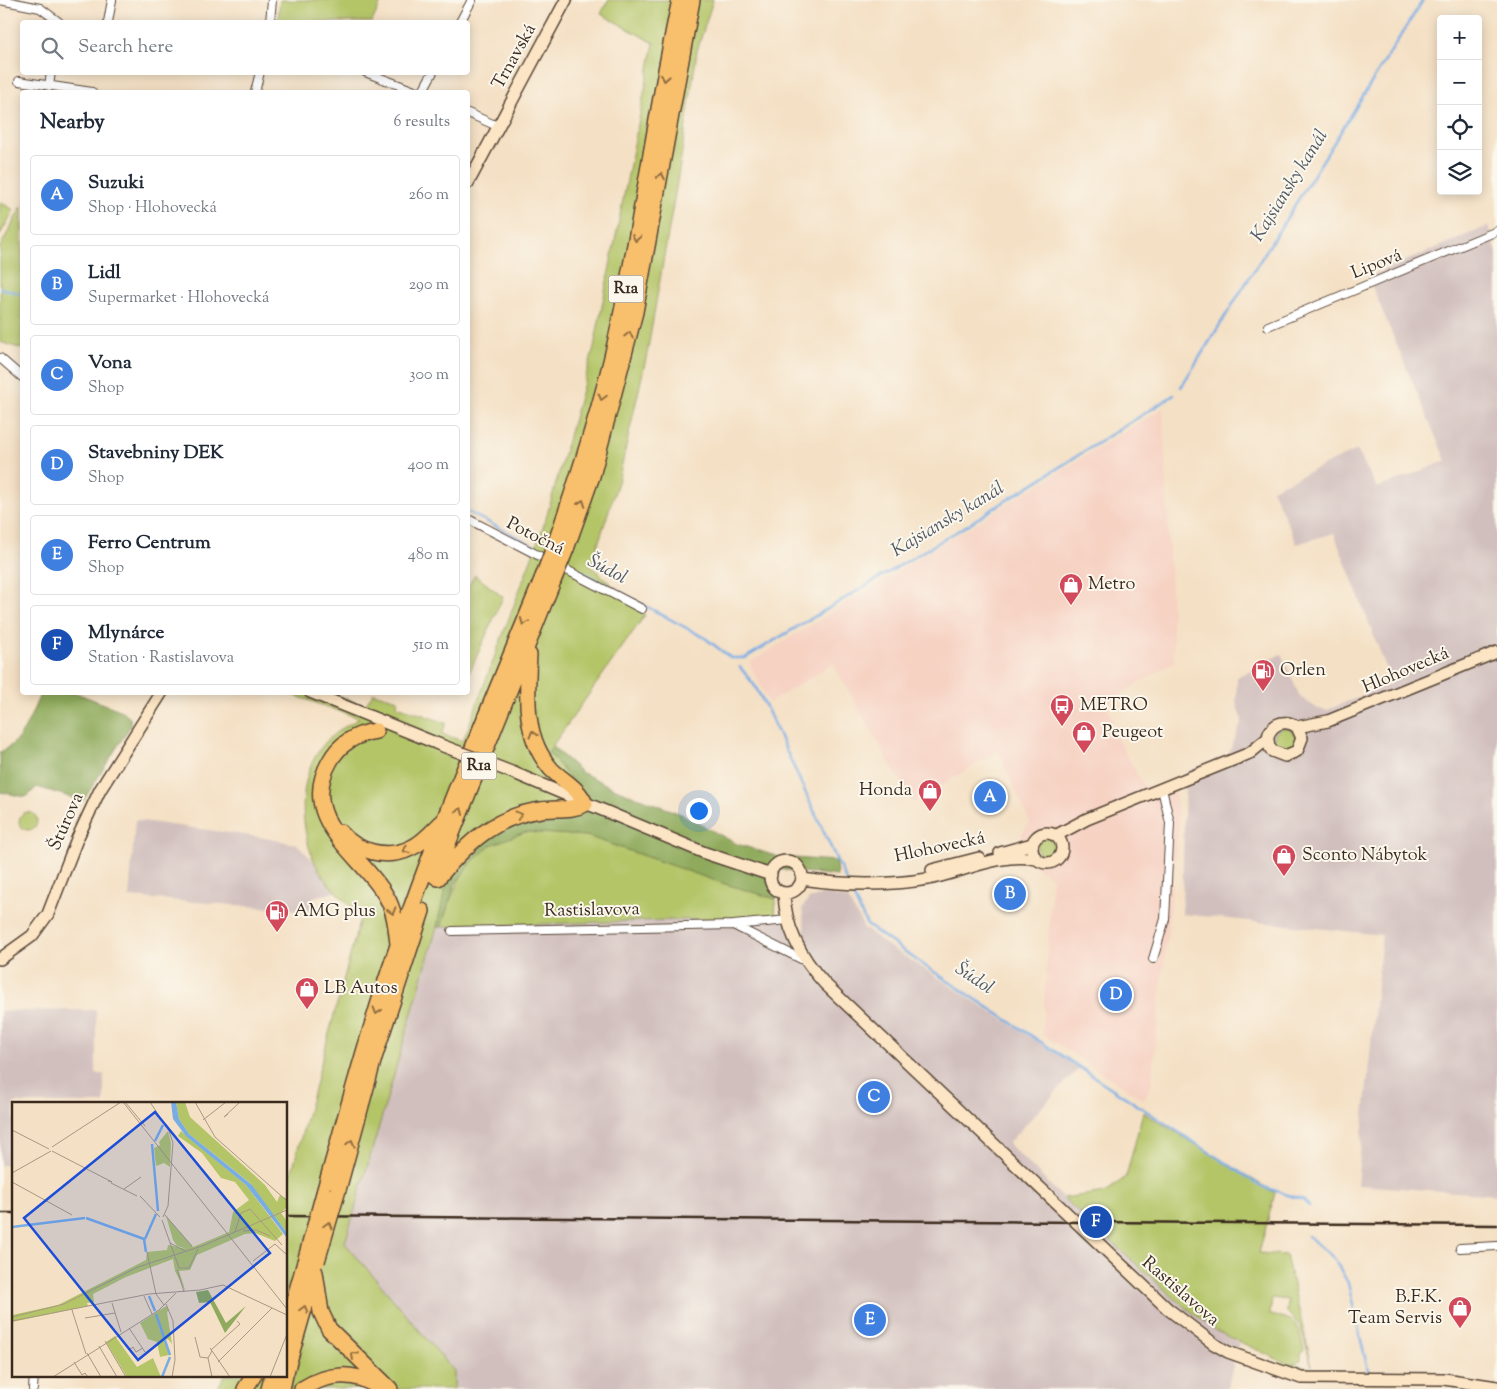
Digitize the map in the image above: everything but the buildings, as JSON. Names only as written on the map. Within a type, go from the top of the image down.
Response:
[{"type":"highway","name":"R1a","points":[[561,545],[612,359],[680,0]]},
{"type":"highway","name":"R1a","points":[[288,1366],[366,1045],[398,948],[444,821],[592,476],[635,312],[692,0]]},
{"type":"highway","name":"R1a","points":[[331,1191],[429,889],[529,644],[548,579]]},
{"type":"highway","points":[[429,889],[462,850],[493,826],[524,814],[556,808],[574,809],[586,804],[581,793],[558,775],[546,762],[532,734],[528,704],[529,644]]},
{"type":"highway","points":[[374,724],[343,750],[329,776],[327,797],[329,809],[342,834],[361,848],[391,854],[412,848],[444,821]]},
{"type":"highway","points":[[374,724],[339,747],[325,771],[322,796],[326,816],[336,836],[386,896],[394,915],[398,948]]},
{"type":"highway","name":"R1a","points":[[288,1321],[312,1265]]},
{"type":"highway","points":[[312,1265],[321,1312],[329,1329],[390,1389]]},
{"type":"highway","points":[[245,1389],[253,1376]]},
{"type":"highway","points":[[269,1389],[273,1376]]},
{"type":"highway","name":"R1a","points":[[282,1389],[285,1376]]},
{"type":"highway","points":[[302,1389],[320,1379],[346,1376],[361,1379],[380,1389]]},
{"type":"main road","name":"Trnavská","points":[[470,179],[566,0]]},
{"type":"main road","name":"Hlohovecká","points":[[1058,840],[1087,818],[1250,753],[1268,739],[1270,730],[1280,723],[1288,722],[1297,727],[1328,721],[1497,652]]},
{"type":"main road","name":"Štúrova","points":[[0,960],[27,941],[48,914],[77,839],[100,790],[160,695]]},
{"type":"main road","points":[[316,695],[374,724],[420,737],[514,772],[705,853],[771,875]]},
{"type":"main road","name":"Hlohovecká","points":[[1250,753],[1272,751],[1281,756],[1290,756],[1298,751],[1302,742],[1328,721]]},
{"type":"main road","points":[[1297,727],[1302,742]]},
{"type":"main road","points":[[1268,739],[1272,751]]},
{"type":"main road","points":[[1042,834],[1058,840],[1061,853],[1056,860],[1048,863],[1036,859],[1032,852],[1032,844],[1042,834]]},
{"type":"main road","name":"Hlohovecká","points":[[854,883],[936,869],[1032,844]]},
{"type":"main road","name":"Hlohovecká","points":[[854,883],[889,884],[962,871],[1006,859],[1024,857],[1036,859]]},
{"type":"main road","points":[[787,862],[799,868],[802,879],[796,889],[784,898],[774,887],[771,875],[776,865],[787,862]]},
{"type":"main road","points":[[754,870],[784,898]]},
{"type":"main road","points":[[802,879],[854,883]]},
{"type":"main road","name":"Rastislavova","points":[[784,898],[788,920],[805,961],[844,1004],[1168,1309],[1214,1344],[1228,1352],[1290,1376],[1326,1379],[1444,1379],[1497,1388]]},
{"type":"street","points":[[0,0],[40,8],[56,20]]},
{"type":"street","points":[[108,20],[112,0]]},
{"type":"street","points":[[270,20],[272,0]]},
{"type":"street","points":[[461,20],[472,0]]},
{"type":"street","points":[[49,86],[51,75]]},
{"type":"street","points":[[256,90],[259,75]]},
{"type":"street","points":[[373,75],[412,90]]},
{"type":"street","points":[[423,90],[431,75]]},
{"type":"street","points":[[19,81],[78,90]]},
{"type":"street","points":[[470,114],[498,126]]},
{"type":"street","name":"Lipová","points":[[1268,326],[1497,230]]},
{"type":"street","points":[[0,358],[20,375]]},
{"type":"street","name":"Potočná","points":[[470,520],[642,609]]},
{"type":"street","points":[[1153,959],[1165,918],[1170,832],[1168,808],[1162,789]]},
{"type":"street","name":"Rastislavova","points":[[452,931],[733,925],[788,920]]},
{"type":"street","name":"Rastislavova","points":[[733,925],[805,961]]},
{"type":"street","points":[[1460,1248],[1497,1246]]},
{"type":"street","points":[[33,1389],[34,1376]]},
{"type":"shaded area","points":[[1488,226],[1497,253],[1497,1195],[1357,1185],[1382,935],[1182,914],[1185,773],[1229,754],[1242,720],[1236,704],[1237,677],[1281,654],[1300,697],[1318,709],[1327,710],[1392,683],[1334,533],[1297,544],[1272,489],[1357,450],[1377,488],[1446,461],[1368,277]]},
{"type":"shaded area","points":[[1163,408],[1174,662],[1105,704],[1114,720],[1109,724],[1144,786],[1175,792],[1179,822],[1151,1085],[1144,1100],[1042,1034],[1052,878],[1029,861],[1021,835],[1030,822],[998,751],[913,803],[833,664],[769,703],[749,663]]},
{"type":"shaded area","points":[[135,820],[297,844],[316,864],[336,892],[313,897],[312,911],[129,897]]},
{"type":"shaded area","points":[[824,894],[848,899],[864,928],[885,944],[1079,1068],[1008,1143],[1063,1198],[1174,1298],[1216,1331],[1239,1343],[1227,1389],[454,1389],[454,1371],[345,1243],[437,927],[775,917],[805,931],[802,908],[809,899]]},
{"type":"shaded area","points":[[96,1010],[96,1074],[104,1074],[104,1102],[12,1102],[12,1165],[0,1165],[0,1011]]},
{"type":"green space","points":[[280,0],[382,0],[373,20],[278,20]]},
{"type":"green space","points":[[608,0],[713,0],[697,51],[680,165],[647,354],[618,482],[591,566],[645,615],[548,752],[573,782],[564,813],[521,817],[449,870],[437,927],[345,1243],[454,1371],[454,1389],[217,1389],[224,1376],[288,1376],[288,1186],[361,915],[335,891],[319,871],[309,847],[303,813],[307,778],[312,762],[321,747],[333,735],[359,718],[294,695],[336,695],[365,706],[372,695],[380,695],[398,700],[397,706],[446,723],[442,734],[463,741],[545,522],[594,347],[654,43],[601,14]]},
{"type":"green space","points":[[0,202],[14,210],[0,235]]},
{"type":"green space","points":[[20,210],[20,348],[0,342],[0,247]]},
{"type":"green space","points":[[475,575],[503,597],[470,671],[470,583]]},
{"type":"green space","points":[[40,695],[81,695],[120,710],[130,718],[131,725],[83,801],[37,787],[26,797],[0,792],[0,752],[15,742],[30,719]]},
{"type":"green space","points":[[1285,728],[1293,731],[1296,739],[1293,747],[1285,750],[1277,747],[1274,739],[1277,731]]},
{"type":"green space","points":[[553,747],[581,772],[613,788],[681,814],[737,844],[779,857],[836,861],[837,876],[778,869],[776,899],[719,882],[587,836],[525,832],[491,845],[473,861],[455,884],[441,927],[437,927],[449,870],[467,849],[521,817],[564,813],[573,782],[548,752]]},
{"type":"green space","points":[[28,812],[34,815],[37,821],[34,827],[28,830],[22,827],[19,821],[22,815]]},
{"type":"green space","points":[[525,832],[587,836],[719,882],[776,899],[775,917],[441,927],[453,892],[471,863],[489,846]]},
{"type":"green space","points":[[1047,838],[1054,841],[1057,848],[1054,855],[1047,858],[1040,855],[1037,848],[1040,841]]},
{"type":"green space","points":[[1143,1112],[1275,1193],[1259,1253],[1286,1255],[1312,1366],[1300,1326],[1287,1312],[1288,1300],[1272,1298],[1270,1315],[1292,1321],[1298,1328],[1304,1350],[1301,1354],[1301,1361],[1292,1364],[1308,1367],[1307,1371],[1303,1371],[1216,1331],[1174,1298],[1063,1198],[1106,1192],[1126,1177]]},
{"type":"waterway","name":"Kajsiansky kanál","points":[[1181,387],[1423,0]]},
{"type":"waterway","name":"Šúdol","points":[[0,288],[20,293]]},
{"type":"waterway","name":"Kajsiansky kanál","points":[[566,563],[705,638],[731,658],[745,658],[961,529],[1174,395]]},
{"type":"waterway","name":"Šúdol","points":[[470,513],[546,552]]},
{"type":"waterway","name":"Šúdol","points":[[740,667],[755,686],[767,709],[846,880]]},
{"type":"waterway","name":"Šúdol","points":[[849,888],[867,925],[922,964],[1261,1186],[1303,1200],[1309,1206]]},
{"type":"waterway","name":"Šúdol","points":[[1308,1236],[1334,1258],[1348,1283],[1369,1375]]},
{"type":"railway","points":[[0,1213],[12,1213]]},
{"type":"railway","points":[[288,1216],[1497,1225]]},
{"type":"place","name":"Metro","points":[[1071,606]]},
{"type":"place","name":"Orlen","points":[[1263,692]]},
{"type":"place","name":"METRO","points":[[1062,727]]},
{"type":"place","name":"Peugeot","points":[[1084,754]]},
{"type":"place","name":"Suzuki","points":[[990,797]]},
{"type":"place","name":"Honda","points":[[930,812]]},
{"type":"place","name":"Sconto Nábytok","points":[[1284,877]]},
{"type":"place","name":"Lidl","points":[[1010,894]]},
{"type":"place","name":"AMG plus","points":[[277,933]]},
{"type":"place","name":"Stavebniny DEK","points":[[1116,995]]},
{"type":"place","name":"LB Autos","points":[[307,1010]]},
{"type":"place","name":"Vona","points":[[874,1097]]},
{"type":"place","name":"Mlynárce","points":[[1096,1222]]},
{"type":"place","name":"Ferro Centrum","points":[[870,1320]]},
{"type":"place","name":"B.F.K. Team Servis","points":[[1460,1329]]}]
